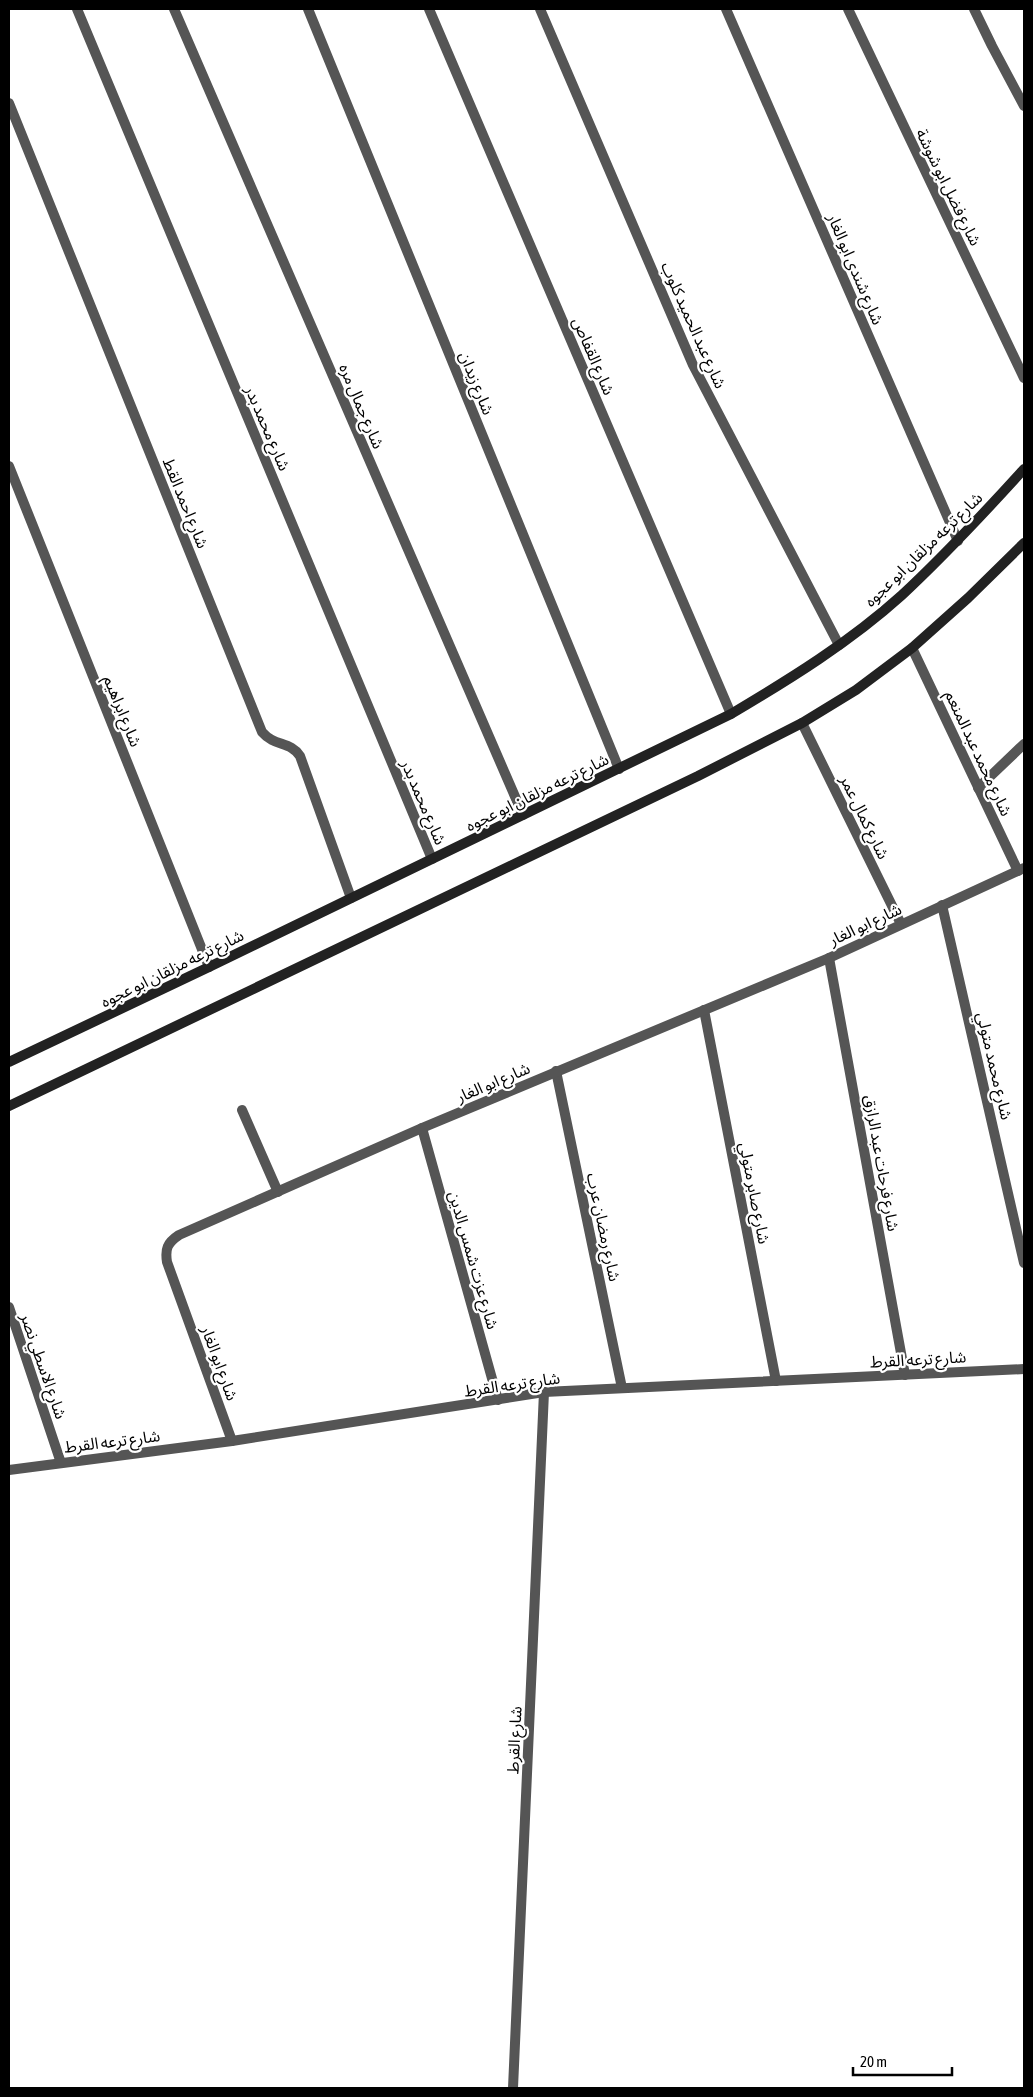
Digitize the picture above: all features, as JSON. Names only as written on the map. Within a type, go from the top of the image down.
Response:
[{"type":"main road","name":"شارع ترعه مزلقان ابو عجوه","points":[[9,1062],[619,769],[730,714],[786,682],[839,645],[901,596],[958,541],[1024,469]]},
{"type":"main road","points":[[9,1106],[698,776],[802,723],[856,690],[912,648],[968,598],[1024,543]]},
{"type":"street","name":"شارع محمد بدر","points":[[77,9],[432,859]]},
{"type":"street","name":"شارع جمال مره","points":[[174,9],[523,815]]},
{"type":"street","name":"شارع زيدان","points":[[308,9],[619,769]]},
{"type":"street","name":"شارع القفاص","points":[[429,9],[730,714]]},
{"type":"street","name":"شارع عبد الحميد كلوب","points":[[540,9],[694,365],[839,645]]},
{"type":"street","name":"شارع شندى ابو الغار","points":[[726,9],[958,541]]},
{"type":"street","name":"شارع فضل ابو شوشة","points":[[848,9],[1024,378]]},
{"type":"street","points":[[974,9],[1024,106]]},
{"type":"street","name":"شارع احمد القط","points":[[9,103],[262,732],[276,743],[291,747],[300,756],[351,898]]},
{"type":"street","name":"شارع ابراهيم","points":[[9,466],[210,967]]},
{"type":"street","name":"شارع محمد عبد المنعم","points":[[912,648],[978,788],[1021,870]]},
{"type":"street","name":"شارع كمال عمر","points":[[802,723],[901,924]]},
{"type":"street","points":[[978,788],[1024,744]]},
{"type":"street","name":"شارع ابو الغار","points":[[232,1441],[167,1262],[165,1252],[169,1242],[179,1235],[422,1128],[829,958],[1021,870]]},
{"type":"street","name":"شارع محمد متولي","points":[[942,906],[1024,1263]]},
{"type":"street","name":"شارع فرحات عبد الرازق","points":[[829,958],[905,1375]]},
{"type":"street","name":"شارع صابر متولي","points":[[704,1010],[776,1381]]},
{"type":"street","name":"شارع رمضان عرب","points":[[556,1072],[622,1388]]},
{"type":"street","points":[[242,1110],[278,1192]]},
{"type":"street","name":"شارع عزت شمس الدين","points":[[422,1128],[498,1400]]},
{"type":"street","name":"شارع الاسطي نصر","points":[[9,1307],[61,1463]]},
{"type":"street","name":"شارع ترعه القرط","points":[[9,1470],[232,1441],[544,1392],[1024,1369]]},
{"type":"street","name":"شارع القرط","points":[[513,2088],[544,1392]]}]
